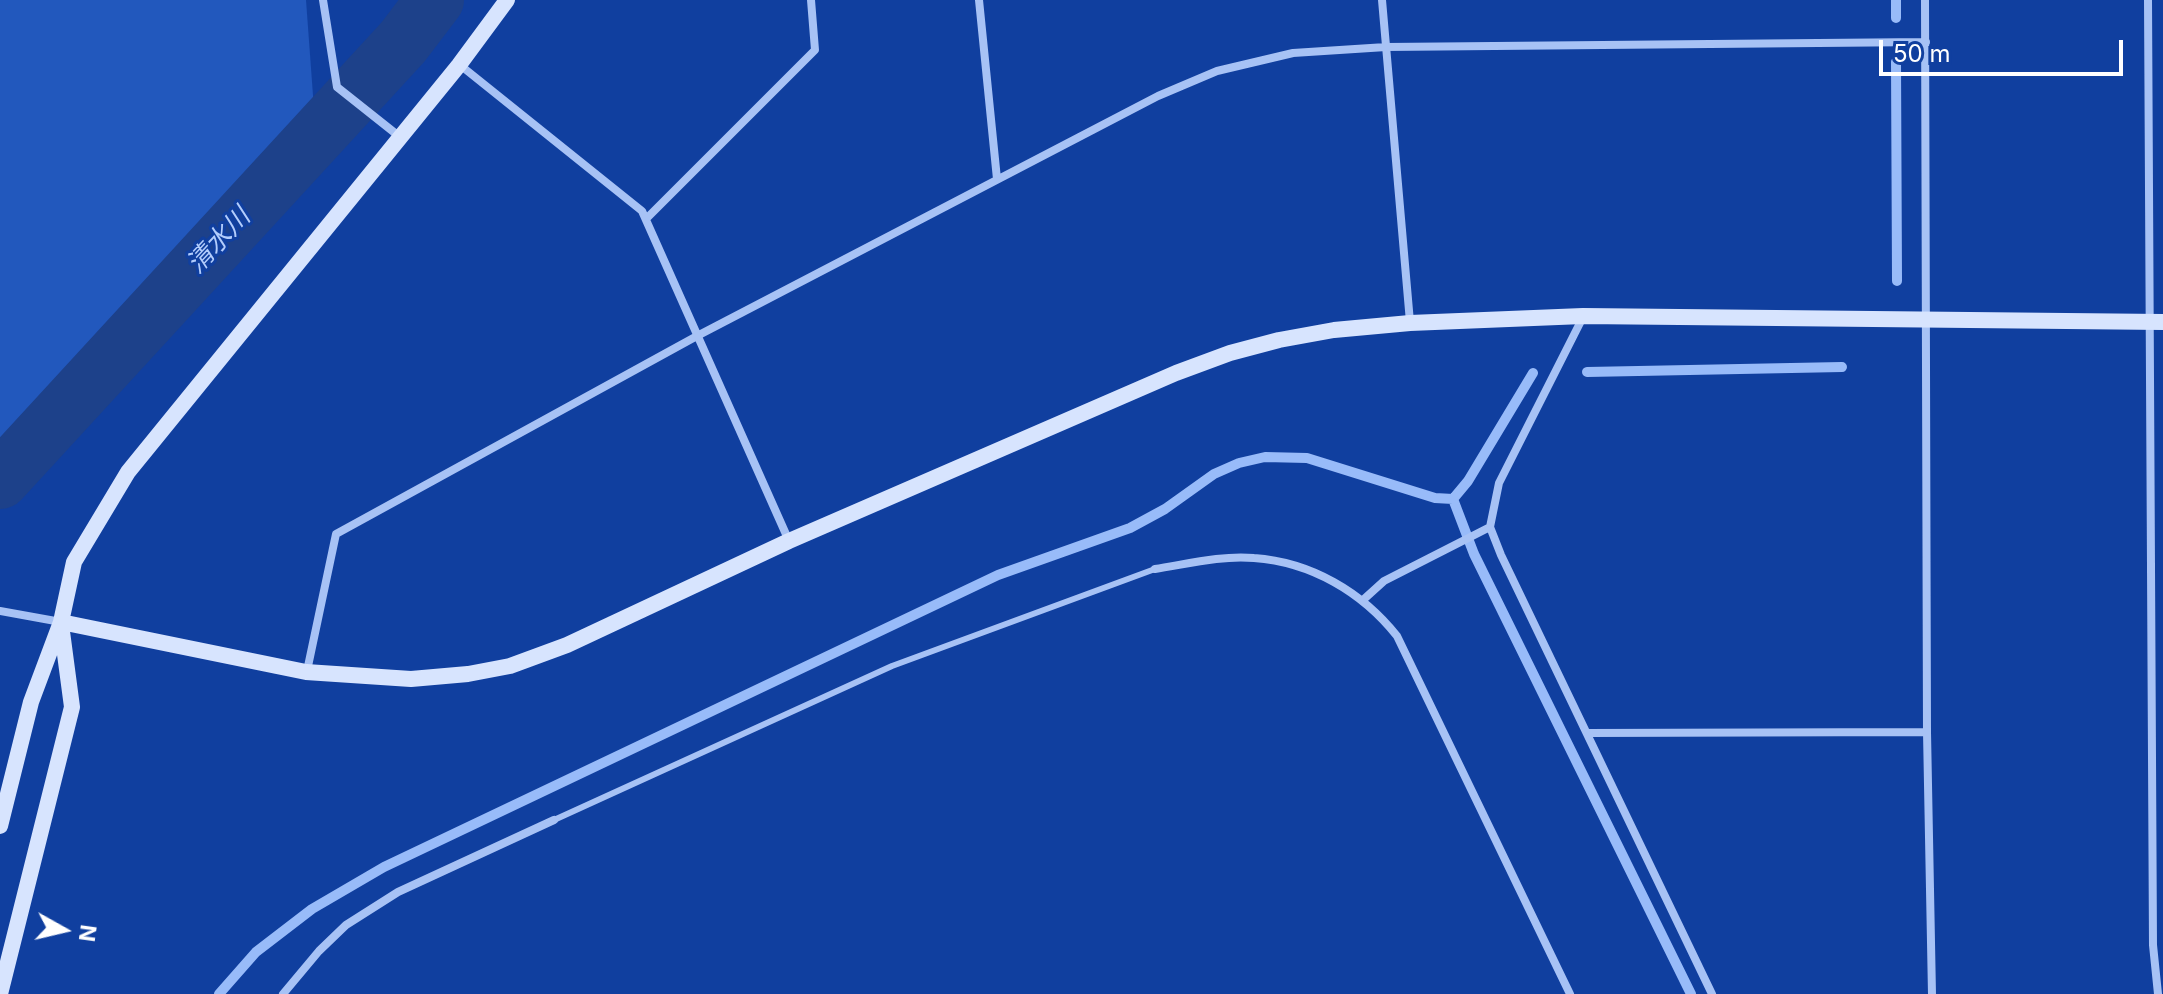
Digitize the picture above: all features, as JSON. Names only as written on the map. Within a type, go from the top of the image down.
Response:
[{"type":"street","points":[[323,0],[337,87],[400,137]]},
{"type":"street","points":[[0,826],[31,702],[61,622],[74,562],[128,472],[459,65],[507,0]]},
{"type":"street","points":[[646,219],[815,50],[811,0]]},
{"type":"street","points":[[979,0],[997,179]]},
{"type":"street","points":[[1382,0],[1410,323]]},
{"type":"street","points":[[1925,0],[1927,732],[1932,994]]},
{"type":"street","points":[[2148,0],[2156,322],[2153,913],[2158,994]]},
{"type":"street","points":[[306,672],[336,534],[697,336],[1158,96],[1217,71],[1293,53],[1386,47],[1926,42]]},
{"type":"street","points":[[459,65],[642,211],[789,541]]},
{"type":"street","points":[[0,611],[306,672],[411,679],[468,674],[510,666],[567,645],[789,541],[1176,373],[1230,353],[1334,330],[1410,323],[1583,316],[2156,322]]},
{"type":"street","points":[[1583,316],[1499,483],[1490,527],[1712,994]]},
{"type":"street","points":[[1363,600],[1384,581],[1490,527]]},
{"type":"street","points":[[1155,569],[1253,558],[1297,566],[1334,581],[1383,618],[1397,636],[1570,994]]},
{"type":"street","points":[[0,994],[72,707],[61,622]]},
{"type":"street","points":[[1588,733],[1927,732]]},
{"type":"street","points":[[283,994],[346,925],[398,892],[554,820]]},
{"type":"street","points":[[2158,994],[2163,989]]},
{"type":"lane","points":[[554,820],[892,666],[1155,569]]},
{"type":"shaded area","points":[[0,0],[306,0],[314,109],[0,458]]},
{"type":"waterway","name":"清水川","points":[[0,480],[403,42],[435,0]]},
{"type":"waterway","points":[[1896,0],[1896,18]]},
{"type":"waterway","points":[[1896,62],[1897,281]]},
{"type":"waterway","points":[[1587,372],[1842,367]]},
{"type":"waterway","points":[[219,994],[256,952],[312,909],[384,867],[998,575],[1130,528],[1165,509],[1214,474],[1239,463],[1265,457],[1307,458],[1435,498],[1453,499],[1468,481],[1533,373]]},
{"type":"waterway","points":[[1453,499],[1474,554],[1691,994]]}]
